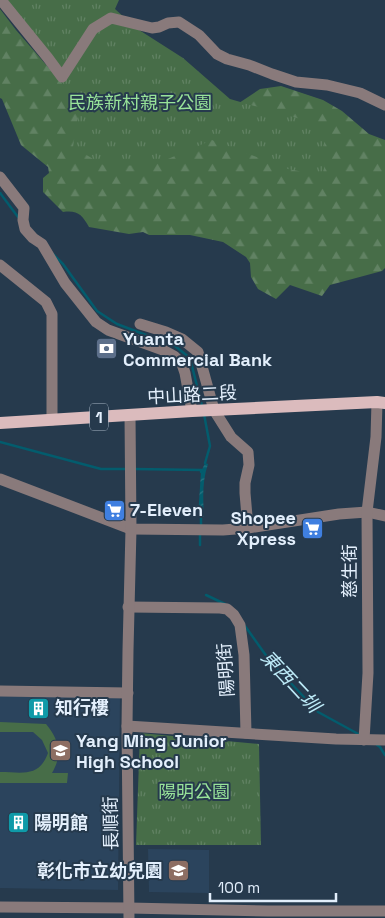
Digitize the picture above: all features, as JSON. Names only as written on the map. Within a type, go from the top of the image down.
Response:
[{"type":"main road","name":"中山路二段","points":[[0,423],[381,403]]},
{"type":"street","points":[[1,0],[62,77],[93,29],[112,18],[152,28],[179,22],[199,35],[217,54],[227,59],[296,82],[327,85],[360,93],[385,105]]},
{"type":"street","points":[[0,177],[24,208],[25,229],[42,244],[65,283],[96,322],[108,330],[163,350],[174,356],[182,364],[203,411],[248,452],[249,465],[245,482],[248,528]]},
{"type":"street","points":[[0,265],[46,302],[52,314],[52,420]]},
{"type":"street","points":[[140,324],[182,339],[198,352],[204,370],[203,411]]},
{"type":"street","points":[[185,373],[204,370]]},
{"type":"street","name":"慈生街","points":[[364,740],[368,673],[367,512],[381,403]]},
{"type":"street","name":"長順街","points":[[129,913],[127,726],[131,529],[130,415]]},
{"type":"street","points":[[0,479],[131,529],[200,530],[248,528],[339,514],[367,512],[385,516]]},
{"type":"street","name":"陽明街","points":[[128,607],[220,608],[234,615],[240,625],[244,655],[246,733]]},
{"type":"street","points":[[0,691],[128,693]]},
{"type":"street","points":[[127,726],[336,739],[385,740]]},
{"type":"street","points":[[0,907],[129,913],[385,911]]},
{"type":"shaded area","name":"Yang Ming Junior High School","points":[[0,693],[120,695],[118,890],[0,888]]},
{"type":"shaded area","name":"彰化市立幼兒園","points":[[148,849],[209,850],[209,893],[149,892]]},
{"type":"green space","name":"民族新村親子公園","points":[[4,0],[119,0],[115,9],[136,28],[183,58],[230,99],[325,126],[324,176],[288,169],[212,140],[154,165],[105,166],[73,147],[79,108]]},
{"type":"green space","points":[[0,9],[67,89],[85,120],[239,103],[260,89],[281,86],[323,100],[342,111],[369,134],[385,140],[385,268],[382,271],[330,285],[322,296],[290,285],[276,299],[258,289],[251,277],[250,263],[246,257],[223,242],[190,235],[149,235],[143,232],[129,234],[89,227],[79,214],[63,212],[43,192],[43,178],[49,173],[48,167],[21,145],[0,98]]},
{"type":"green space","points":[[0,722],[46,724],[54,736],[58,747],[58,760],[52,773],[68,773],[67,783],[0,783],[0,772],[22,773],[35,770],[40,767],[48,753],[42,740],[33,732],[0,732]]},
{"type":"green space","name":"陽明公園","points":[[140,733],[259,744],[261,845],[136,845]]},
{"type":"water","points":[[205,463],[208,464],[204,483],[204,517],[198,517],[201,472]]},
{"type":"waterway","points":[[0,193],[18,217]]},
{"type":"waterway","points":[[53,254],[63,264],[97,311],[117,324],[175,346],[190,358],[202,406]]},
{"type":"waterway","points":[[204,414],[210,446],[205,463]]},
{"type":"waterway","name":"東西二圳","points":[[0,442],[101,469],[126,469]]},
{"type":"waterway","name":"東西二圳","points":[[134,469],[202,470],[201,472]]},
{"type":"waterway","points":[[201,517],[201,526]]},
{"type":"waterway","points":[[200,534],[200,545]]},
{"type":"waterway","name":"東西二圳","points":[[206,595],[225,604]]},
{"type":"waterway","name":"東西二圳","points":[[245,626],[270,661],[318,712],[362,736]]},
{"type":"waterway","name":"東西二圳","points":[[377,745],[385,755]]},
{"type":"place","name":"Yuanta Commercial Bank","points":[[107,349]]},
{"type":"place","name":"7-Eleven","points":[[114,510]]},
{"type":"place","name":"Shopee Xpress","points":[[312,528]]},
{"type":"place","name":"知行樓","points":[[39,708]]},
{"type":"place","name":"Yang Ming Junior High School","points":[[60,751]]},
{"type":"place","name":"陽明館","points":[[18,823]]},
{"type":"place","name":"彰化市立幼兒園","points":[[179,871]]}]
